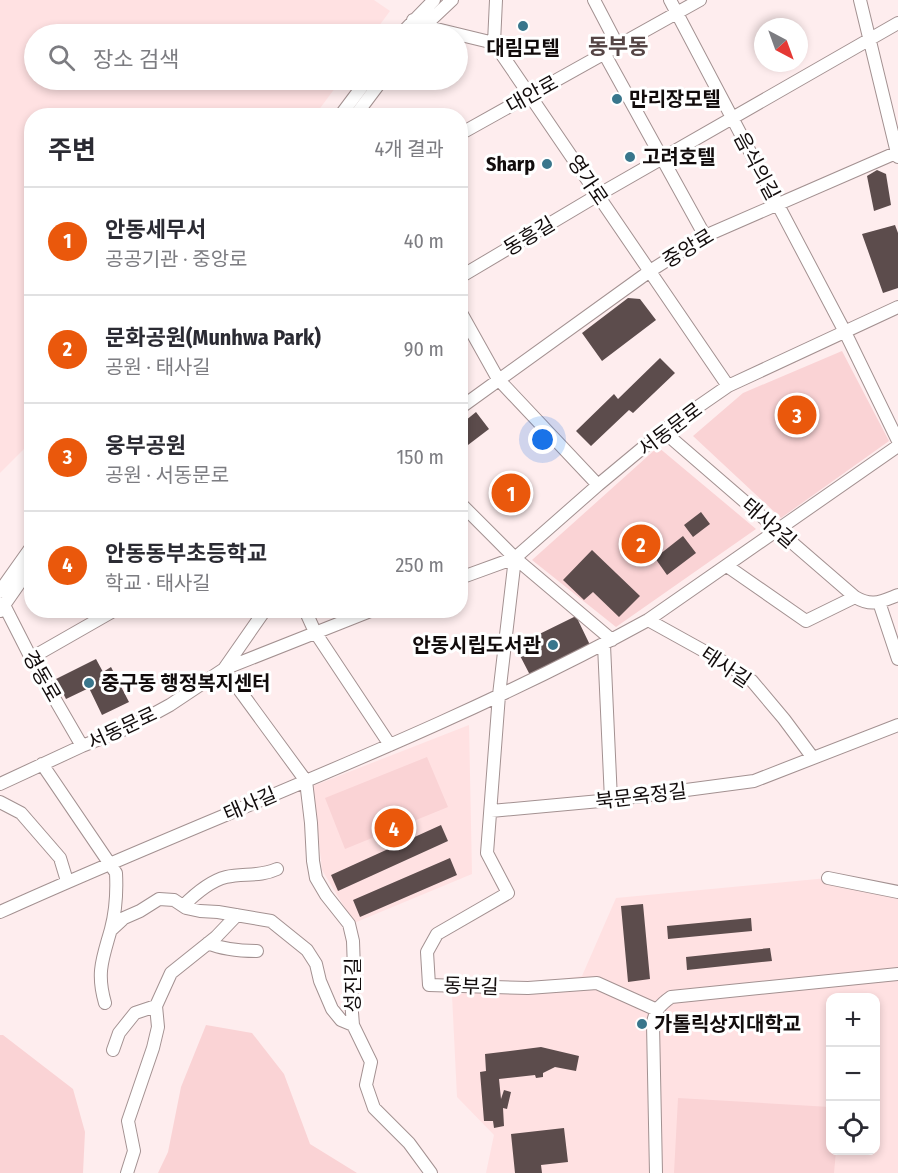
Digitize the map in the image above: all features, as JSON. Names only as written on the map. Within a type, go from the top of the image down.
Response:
[{"type":"street","points":[[420,24],[434,0]]},
{"type":"street","points":[[422,24],[452,0]]},
{"type":"street","points":[[468,38],[494,43],[496,0]]},
{"type":"street","points":[[594,0],[618,46]]},
{"type":"street","name":"음식의길","points":[[670,0],[845,332],[898,441]]},
{"type":"street","name":"대안로","points":[[468,130],[700,0]]},
{"type":"street","points":[[860,0],[898,154]]},
{"type":"street","name":"동흥길","points":[[468,272],[898,23]]},
{"type":"street","name":"영가로","points":[[494,43],[729,386]]},
{"type":"street","points":[[604,53],[705,236]]},
{"type":"street","points":[[346,108],[360,90]]},
{"type":"street","points":[[363,108],[375,90]]},
{"type":"street","name":"중앙로","points":[[468,402],[650,271],[705,236],[898,154]]},
{"type":"street","name":"서동문로","points":[[468,575],[515,558],[663,431],[729,386],[896,311]]},
{"type":"street","points":[[468,325],[498,379],[598,485]]},
{"type":"street","name":"태사2길","points":[[663,431],[855,597],[866,604],[879,602]]},
{"type":"street","name":"태사길","points":[[0,912],[109,863],[390,745],[608,642],[648,620],[898,446]]},
{"type":"street","points":[[468,511],[515,558],[608,642],[612,800]]},
{"type":"street","points":[[0,591],[24,557]]},
{"type":"street","points":[[491,811],[499,695],[515,558]]},
{"type":"street","points":[[727,566],[806,621],[855,597]]},
{"type":"street","name":"경동로","points":[[24,576],[1,606],[82,746]]},
{"type":"street","points":[[898,595],[879,602],[898,659]]},
{"type":"street","points":[[31,658],[102,618]]},
{"type":"street","points":[[259,618],[224,669],[306,781]]},
{"type":"street","points":[[309,618],[315,632],[390,745]]},
{"type":"street","name":"서동문로","points":[[0,784],[82,746],[128,728],[171,705],[224,669],[353,618]]},
{"type":"street","name":"태사길","points":[[648,620],[722,661],[752,681],[813,758]]},
{"type":"street","name":"북문옥정길","points":[[491,811],[612,800],[754,781],[898,725]]},
{"type":"street","points":[[42,764],[116,873],[117,893],[100,975],[105,1003]]},
{"type":"street","name":"성진길","points":[[306,781],[316,878],[349,924],[353,941],[354,970],[351,1000],[353,1025],[371,1062],[366,1085],[374,1108],[409,1143],[431,1173]]},
{"type":"street","points":[[0,802],[21,813],[60,858],[67,881]]},
{"type":"street","name":"동부길","points":[[491,811],[488,853],[508,893],[437,934],[428,952],[429,985],[528,988],[597,983],[657,1010]]},
{"type":"street","points":[[183,906],[202,889],[224,877],[266,874],[277,869]]},
{"type":"street","points":[[828,878],[898,892]]},
{"type":"street","points":[[111,930],[124,918],[159,899],[174,900],[183,906],[200,911],[271,921],[307,950],[316,964],[320,981],[332,1009],[341,1020],[353,1025]]},
{"type":"street","points":[[127,1173],[134,1151],[128,1121],[153,1048],[158,1027],[156,1006],[171,973],[208,943],[237,915]]},
{"type":"street","points":[[208,943],[237,951],[257,951]]},
{"type":"street","points":[[656,1173],[653,1024],[654,1015],[661,1004],[671,997],[898,974]]},
{"type":"street","points":[[113,1050],[119,1033],[135,1013],[156,1006]]},
{"type":"shaded area","points":[[0,0],[374,0],[390,11],[380,24],[24,24],[24,90],[334,90],[320,108],[24,108],[24,449],[0,473]]},
{"type":"shaded area","points":[[842,351],[889,441],[781,518],[693,436],[743,393]]},
{"type":"shaded area","points":[[658,447],[756,529],[616,627],[532,560]]},
{"type":"shaded area","points":[[469,725],[472,874],[354,923],[322,870],[313,786]]},
{"type":"shaded area","points":[[427,757],[448,807],[345,849],[325,798]]},
{"type":"shaded area","name":"가톨릭상지대학교","points":[[828,878],[898,892],[898,1173],[486,1173],[494,1135],[457,1097],[452,995],[582,976],[616,898]]},
{"type":"shaded area","points":[[206,1025],[252,1033],[284,1074],[310,1144],[357,1173],[158,1173],[168,1152],[181,1087]]},
{"type":"shaded area","points":[[0,1035],[73,1089],[85,1132],[83,1173],[0,1173]]},
{"type":"shaded area","points":[[678,1098],[826,1107],[826,1155],[836,1155],[834,1173],[674,1173]]},
{"type":"building","points":[[877,170],[886,174],[891,205],[874,211],[867,176]]},
{"type":"building","points":[[895,225],[898,233],[898,288],[883,293],[862,234]]},
{"type":"building","points":[[628,298],[640,299],[656,320],[602,361],[582,333]]},
{"type":"building","points":[[660,358],[675,373],[633,413],[629,410],[591,446],[576,431],[614,394],[618,399]]},
{"type":"building","points":[[476,412],[489,429],[468,445],[468,418]]},
{"type":"building","points":[[701,512],[710,524],[693,537],[684,525]]},
{"type":"building","points":[[683,536],[696,553],[667,575],[655,558]]},
{"type":"building","points":[[592,550],[640,596],[619,617],[593,592],[584,600],[563,580]]},
{"type":"building","name":"안동시립도서관","points":[[576,616],[590,645],[530,675],[515,646]]},
{"type":"building","name":"중구동 행정복지센터","points":[[96,659],[103,672],[111,667],[129,702],[102,715],[89,688],[66,699],[56,679]]},
{"type":"building","points":[[441,825],[448,841],[338,891],[331,875]]},
{"type":"building","points":[[450,858],[457,875],[360,917],[353,900]]},
{"type":"building","points":[[643,904],[650,979],[628,982],[621,906]]},
{"type":"building","points":[[751,918],[752,931],[668,939],[667,926]]},
{"type":"building","points":[[770,948],[772,961],[687,970],[686,957]]},
{"type":"building","points":[[541,1047],[579,1056],[576,1071],[555,1067],[543,1073],[543,1077],[536,1078],[535,1075],[499,1079],[501,1099],[504,1090],[511,1092],[507,1109],[503,1108],[504,1126],[494,1128],[493,1121],[484,1121],[480,1072],[486,1071],[485,1054]]},
{"type":"building","points":[[564,1128],[568,1162],[541,1165],[542,1173],[515,1173],[511,1134]]},
{"type":"place","name":"대림모텔","points":[[523,26]]},
{"type":"place","name":"만리장모텔","points":[[617,99]]},
{"type":"place","name":"고려호텔","points":[[630,157]]},
{"type":"place","name":"Sharp","points":[[547,164]]},
{"type":"place","name":"웅부공원","points":[[797,415]]},
{"type":"place","name":"안동세무서","points":[[511,493]]},
{"type":"place","name":"문화공원(Munhwa Park)","points":[[641,544]]},
{"type":"place","name":"안동시립도서관","points":[[553,645]]},
{"type":"place","name":"중구동 행정복지센터","points":[[89,683]]},
{"type":"place","name":"안동동부초등학교","points":[[394,828]]},
{"type":"place","name":"가톨릭상지대학교","points":[[642,1024]]},
{"type":"district","name":"동부동","points":[[618,46]]}]
